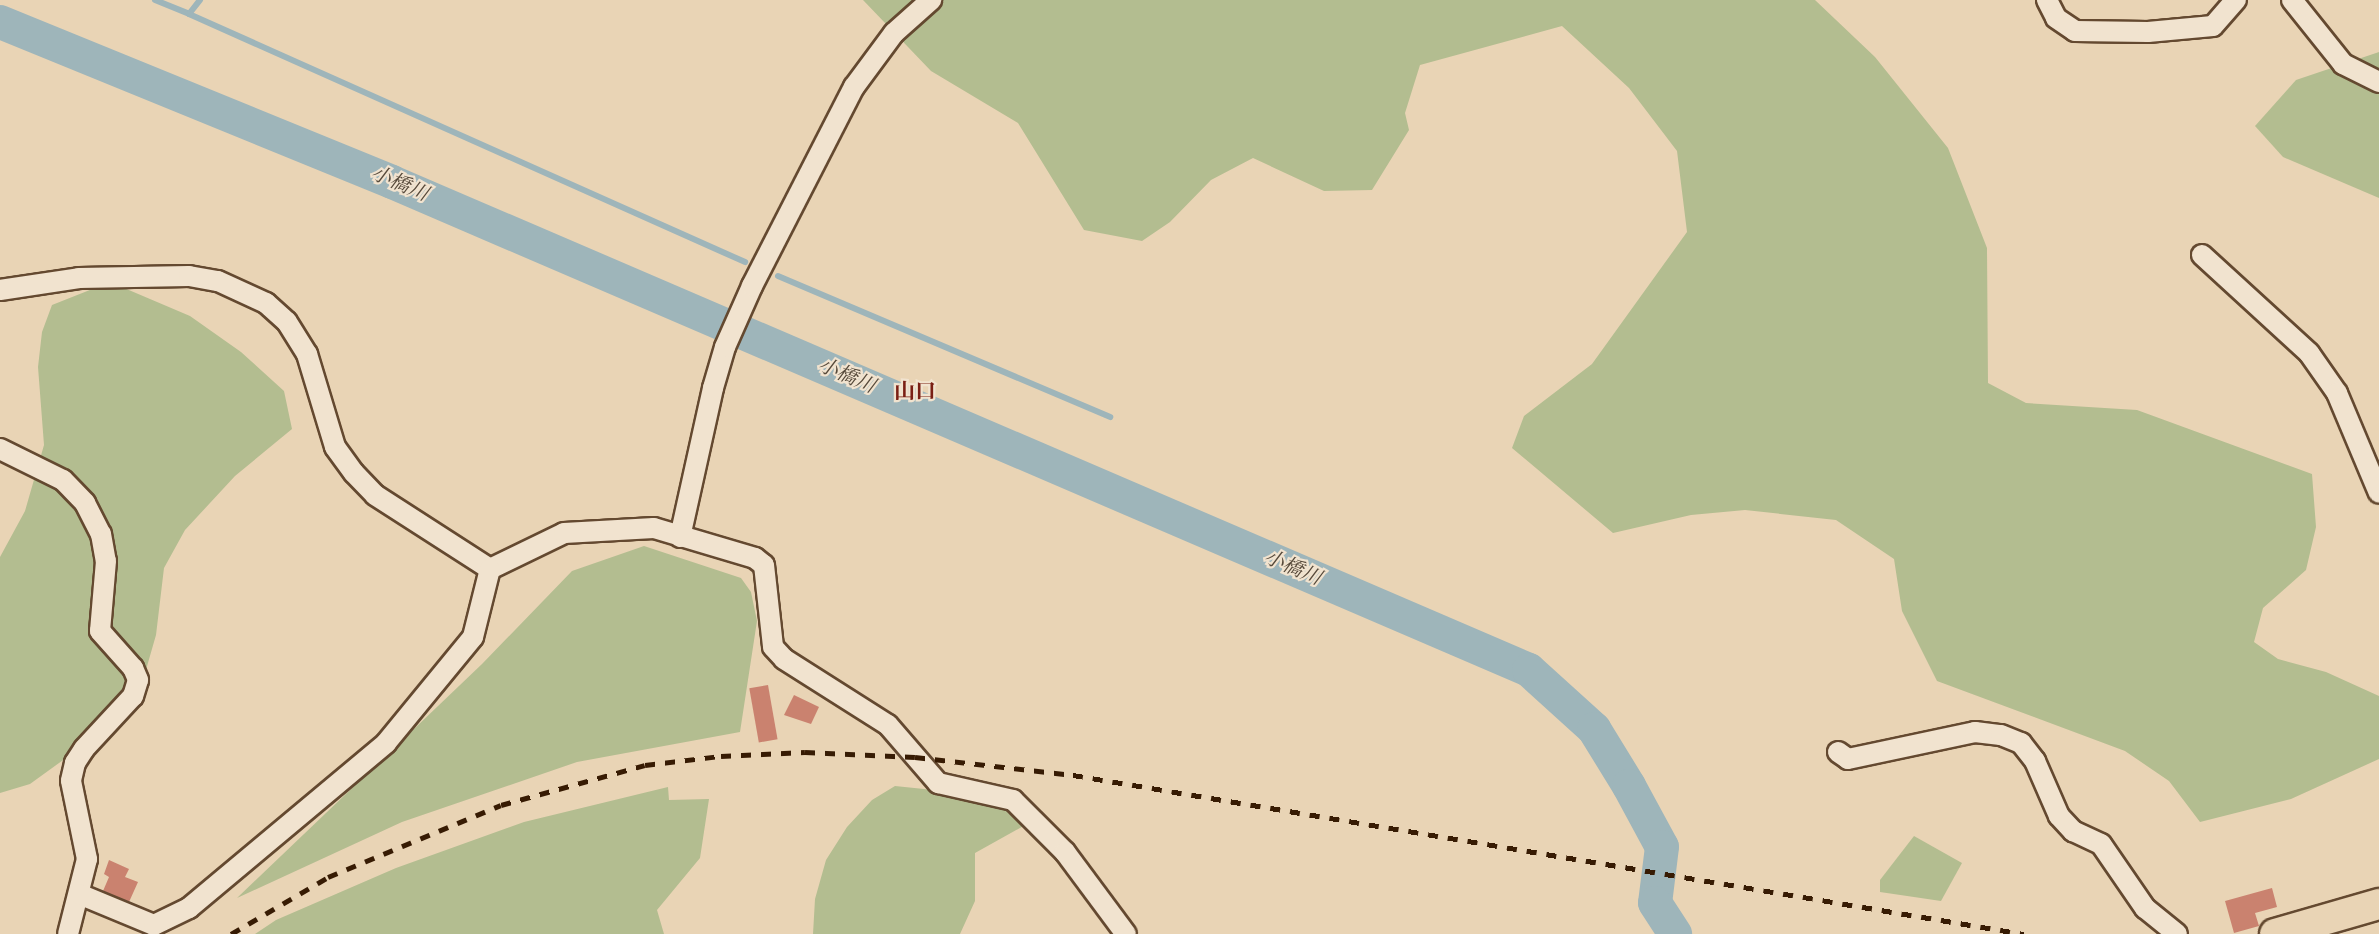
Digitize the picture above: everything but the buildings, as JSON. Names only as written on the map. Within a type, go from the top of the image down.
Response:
[{"type":"main road","points":[[2275,934],[2379,904]]},
{"type":"street","points":[[680,537],[725,347],[752,286],[854,87],[894,33],[932,0]]},
{"type":"street","points":[[2047,0],[2056,18],[2075,31],[2148,32],[2213,26],[2236,0]]},
{"type":"street","points":[[2292,0],[2343,64],[2379,82]]},
{"type":"street","points":[[2202,255],[2309,353],[2337,393],[2379,493]]},
{"type":"street","points":[[0,290],[79,278],[189,276],[218,281],[266,303],[287,322],[307,354],[335,447],[354,473],[375,495],[490,568]]},
{"type":"street","points":[[0,449],[63,480],[86,503],[101,534],[106,561],[100,631],[133,669],[138,680],[133,696],[75,763],[71,781],[87,859],[68,934]]},
{"type":"street","points":[[490,568],[564,533],[654,528],[755,558],[764,565],[773,646],[784,659],[888,725],[938,783],[1013,800],[1065,852],[1126,934]]},
{"type":"street","points":[[79,894],[154,925],[189,908],[386,743],[473,637],[490,568]]},
{"type":"street","points":[[1838,752],[1848,759],[1975,732],[2001,735],[2021,743],[2035,760],[2059,816],[2073,831],[2101,844],[2145,908],[2177,934]]},
{"type":"green space","points":[[863,0],[1815,0],[1875,57],[1948,148],[1987,248],[1988,383],[2026,403],[2137,410],[2312,474],[2316,527],[2306,570],[2263,608],[2254,642],[2278,659],[2326,672],[2379,696],[2379,759],[2291,799],[2200,822],[2169,781],[2125,751],[1937,681],[1902,611],[1894,559],[1836,520],[1745,510],[1691,515],[1613,533],[1512,448],[1524,416],[1592,364],[1687,232],[1677,151],[1629,88],[1562,26],[1420,65],[1405,113],[1409,130],[1372,190],[1324,191],[1253,158],[1211,180],[1170,222],[1142,241],[1084,230],[1018,123],[931,71]]},
{"type":"green space","points":[[2379,52],[2379,198],[2283,157],[2255,126],[2296,80]]},
{"type":"green space","points":[[110,282],[190,316],[241,352],[284,391],[292,429],[235,476],[185,530],[164,568],[156,635],[135,708],[30,784],[0,793],[0,557],[25,511],[44,445],[38,367],[42,332],[52,305]]},
{"type":"green space","points":[[644,546],[741,578],[751,592],[757,621],[740,732],[577,762],[402,822],[237,898],[482,664],[572,571]]},
{"type":"green space","points":[[895,786],[972,794],[999,802],[1027,824],[975,853],[975,901],[960,934],[813,934],[815,899],[826,860],[847,827],[872,800]]},
{"type":"green space","points":[[668,787],[669,800],[709,799],[700,858],[657,910],[664,934],[255,934],[276,920],[396,868],[524,822]]},
{"type":"green space","points":[[1914,836],[1962,863],[1941,901],[1880,892],[1880,880]]},
{"type":"waterway","points":[[155,0],[189,14],[200,0]]},
{"type":"waterway","points":[[189,14],[745,262]]},
{"type":"waterway","name":"小橋川","points":[[0,22],[392,182],[1529,670],[1594,729],[1629,786],[1662,847],[1655,903],[1675,934]]},
{"type":"waterway","points":[[778,276],[1110,417]]},
{"type":"railway","points":[[231,934],[328,877],[501,805],[645,765],[721,756],[805,752],[915,757],[1073,775],[2024,934]]},
{"type":"district","name":"山口","points":[[915,393]]}]
